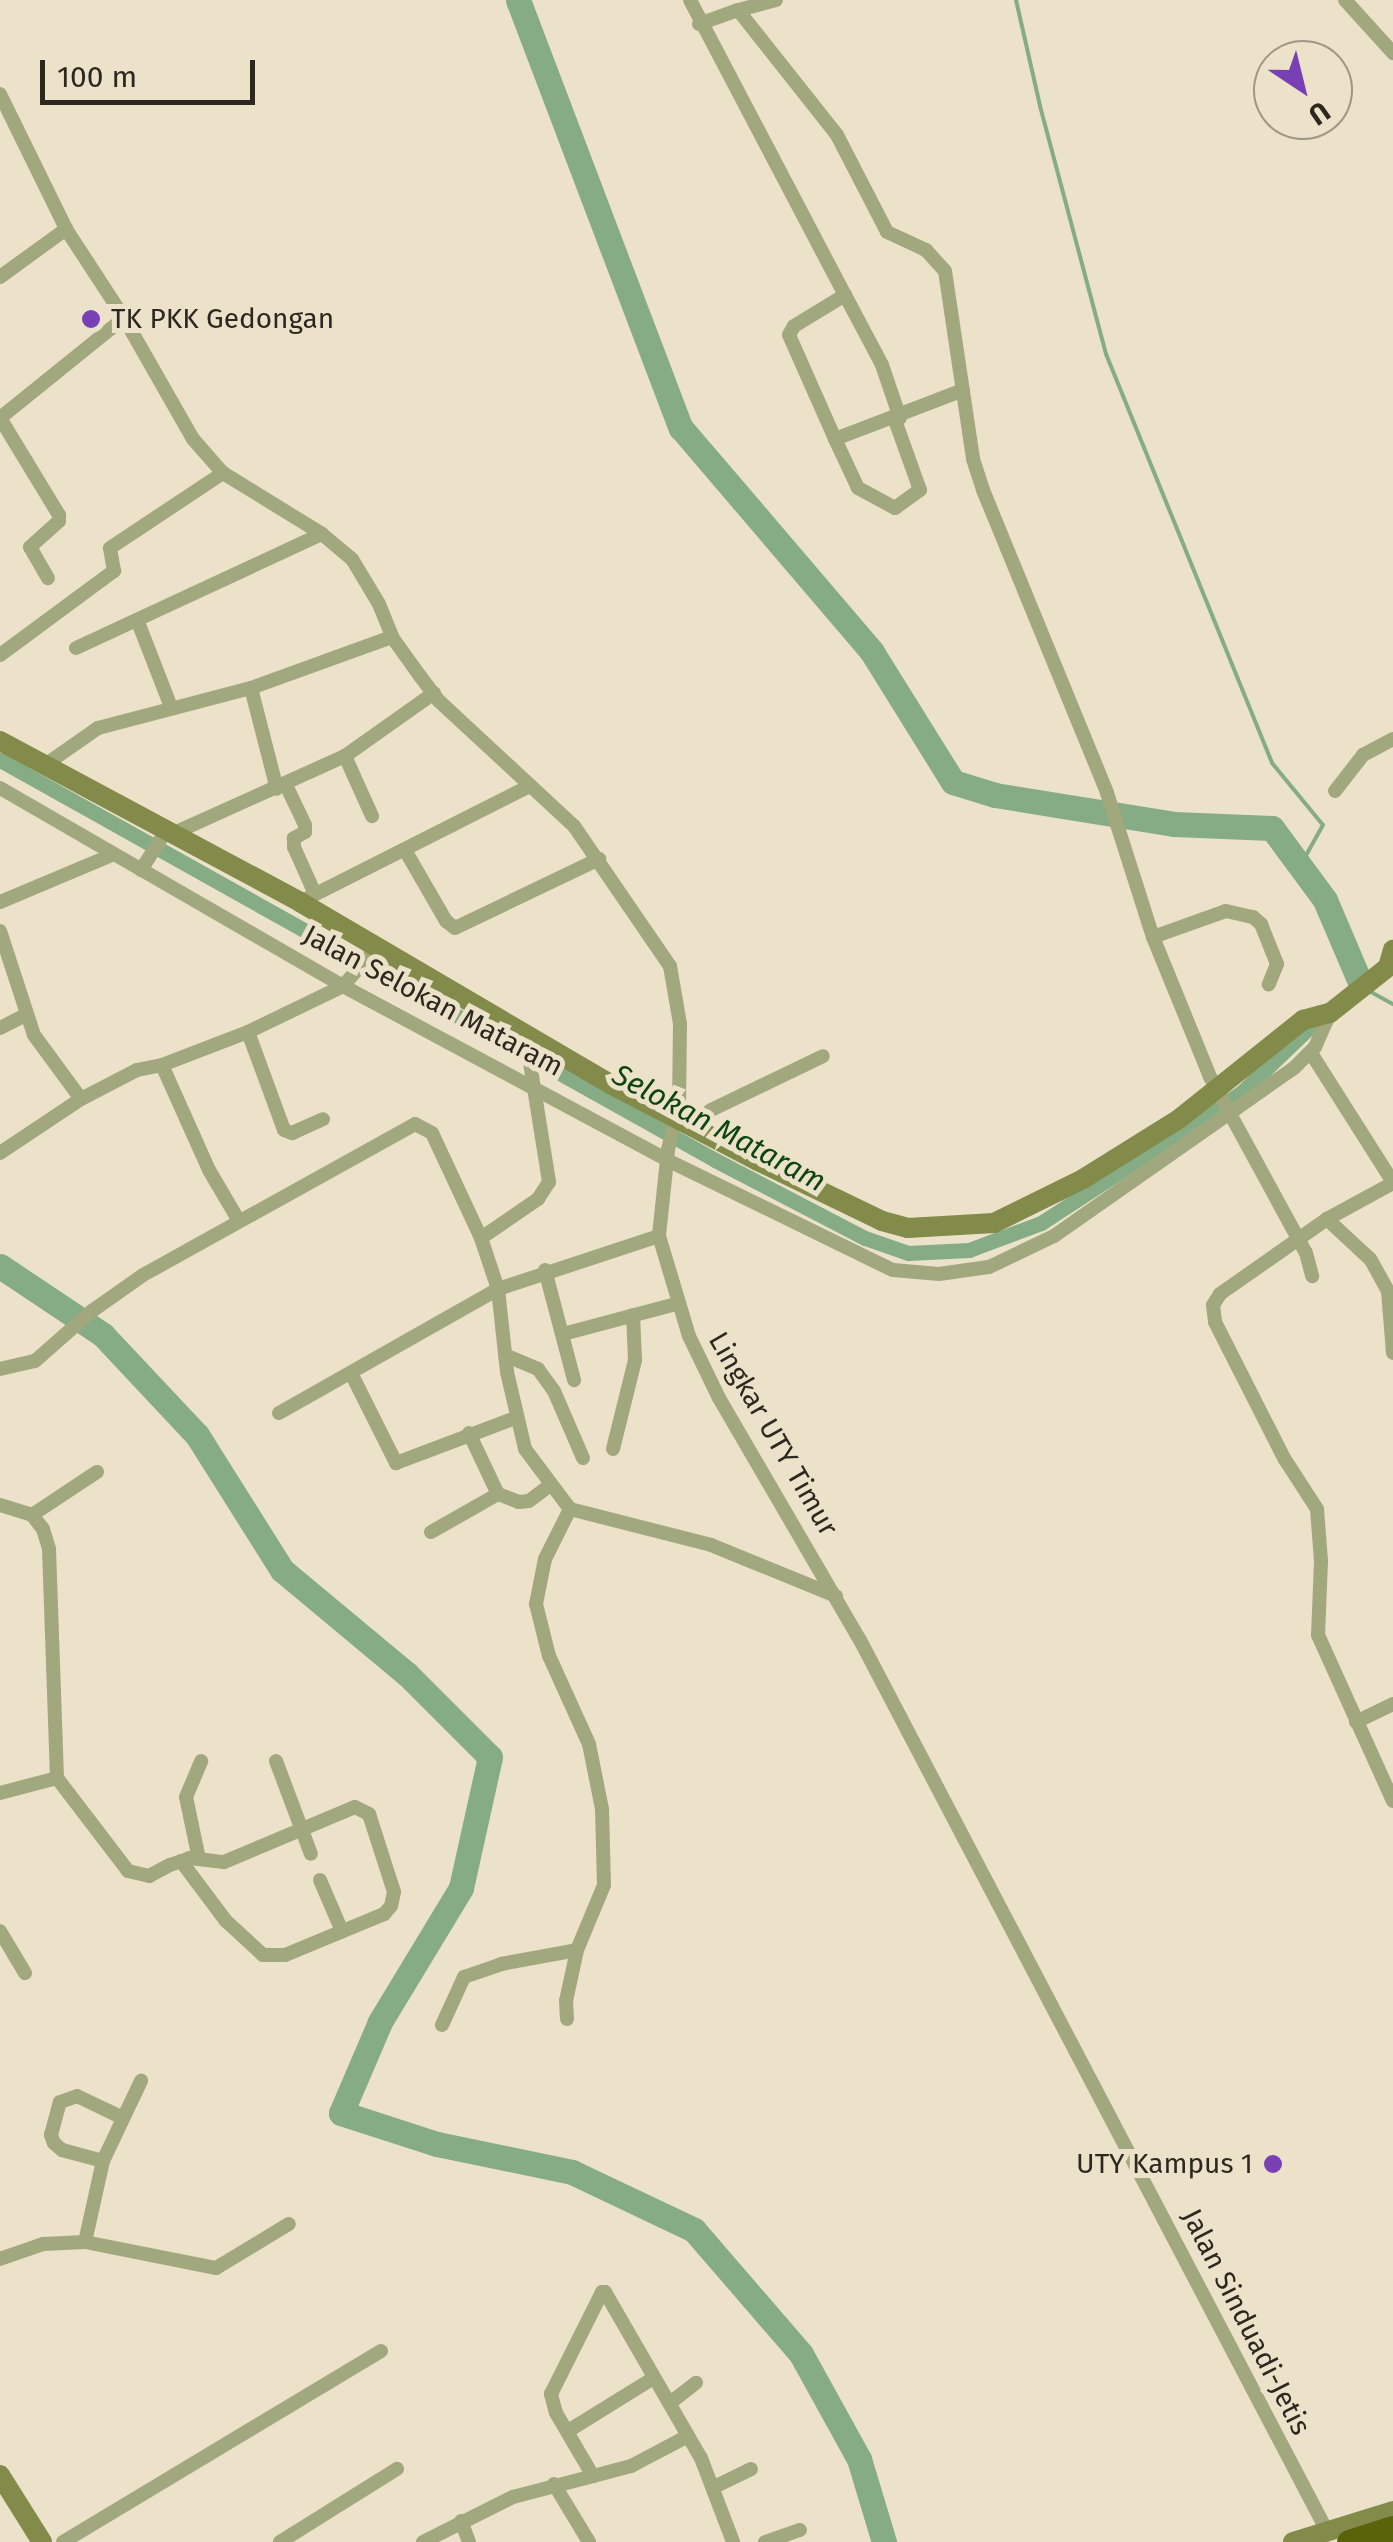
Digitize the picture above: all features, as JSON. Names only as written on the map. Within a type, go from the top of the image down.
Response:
[{"type":"highway","points":[[1338,2537],[1393,2528]]},
{"type":"street","points":[[690,0],[699,24],[845,296],[882,365],[920,490],[895,508],[858,488],[790,335],[794,326],[845,296]]},
{"type":"street","points":[[699,24],[776,0]]},
{"type":"street","points":[[1345,0],[1393,53]]},
{"type":"street","points":[[738,10],[828,122],[889,235],[926,250],[945,271],[982,490],[1107,793],[1153,937],[1228,1116],[1296,1237],[1312,1276]]},
{"type":"street","points":[[0,94],[66,230],[124,318],[193,438],[223,473],[344,550],[364,574],[392,637],[434,693],[574,826],[670,966],[680,1024],[680,1122],[667,1155],[659,1236],[546,1270],[498,1289],[279,1413]]},
{"type":"street","points":[[0,277],[66,230]]},
{"type":"street","points":[[48,578],[30,547],[59,521],[59,515],[0,418],[124,318]]},
{"type":"street","points":[[835,439],[898,419],[963,390]]},
{"type":"street","points":[[0,655],[114,571],[110,548],[223,473]]},
{"type":"street","points":[[76,648],[322,534]]},
{"type":"street","points":[[138,622],[171,706]]},
{"type":"street","points":[[45,765],[98,728],[251,688],[392,637]]},
{"type":"street","points":[[251,688],[281,787],[305,824],[305,832],[294,838],[294,847],[307,898],[530,786]]},
{"type":"street","points":[[144,867],[166,835],[345,756],[434,693]]},
{"type":"street","points":[[1334,791],[1363,755],[1393,739]]},
{"type":"street","name":"Jalan Selokan Mataram","points":[[0,741],[166,835],[307,898],[371,954],[526,1042],[893,1225],[957,1228],[994,1223],[1024,1211],[1158,1134],[1218,1092],[1302,1020],[1334,1009],[1389,962]]},
{"type":"street","points":[[345,756],[372,816]]},
{"type":"street","name":"Jalan Selokan Mataram","points":[[0,788],[346,983],[667,1155],[872,1262],[910,1272],[939,1274],[989,1267],[1054,1236],[1228,1116],[1311,1053],[1334,1009]]},
{"type":"street","points":[[405,850],[446,921],[455,928],[599,858]]},
{"type":"street","points":[[0,902],[112,854]]},
{"type":"street","points":[[1153,937],[1226,911],[1238,911],[1257,920],[1266,937],[1277,967],[1269,984]]},
{"type":"street","points":[[1,940],[41,1048],[81,1099]]},
{"type":"street","points":[[0,1153],[81,1099],[137,1070],[162,1065],[248,1032],[346,983],[371,954]]},
{"type":"street","points":[[0,1028],[26,1014]]},
{"type":"street","points":[[248,1032],[284,1130],[292,1134],[323,1120]]},
{"type":"street","points":[[481,1238],[538,1199],[549,1182],[526,1042]]},
{"type":"street","points":[[1311,1053],[1393,1183],[1296,1237],[1220,1294],[1213,1315],[1284,1458],[1316,1508],[1322,1562],[1316,1614],[1318,1635],[1393,1801]]},
{"type":"street","points":[[680,1122],[823,1056]]},
{"type":"street","points":[[162,1065],[238,1222]]},
{"type":"street","points":[[0,1369],[35,1361],[92,1311],[142,1275],[415,1124],[432,1133],[481,1238],[498,1289],[516,1418],[526,1449],[570,1509],[711,1545],[837,1596]]},
{"type":"street","points":[[1327,1219],[1370,1260],[1390,1290],[1393,1353]]},
{"type":"street","name":"Lingkar UTY Timur","points":[[659,1236],[676,1304],[713,1386],[837,1596],[1010,1922]]},
{"type":"street","points":[[546,1270],[574,1380]]},
{"type":"street","points":[[563,1334],[676,1304]]},
{"type":"street","points":[[613,1449],[635,1360],[633,1315]]},
{"type":"street","points":[[505,1355],[538,1369],[554,1391],[583,1458]]},
{"type":"street","points":[[351,1373],[396,1463],[516,1418]]},
{"type":"street","points":[[469,1434],[498,1494]]},
{"type":"street","points":[[32,1515],[96,1472]]},
{"type":"street","points":[[431,1532],[498,1494],[529,1500],[550,1485]]},
{"type":"street","points":[[0,1506],[32,1515],[44,1528],[50,1549],[57,1778],[128,1871],[150,1876],[181,1862],[224,1862],[355,1807],[369,1814],[394,1892],[392,1906],[285,1954],[263,1955],[226,1921],[181,1862]]},
{"type":"street","points":[[567,2019],[566,2001],[577,1950],[604,1885],[602,1809],[589,1744],[550,1656],[536,1604],[544,1559],[570,1509]]},
{"type":"street","points":[[1356,1722],[1393,1704]]},
{"type":"street","points":[[199,1859],[186,1797],[202,1761]]},
{"type":"street","points":[[276,1761],[311,1854]]},
{"type":"street","points":[[0,1794],[57,1778]]},
{"type":"street","points":[[320,1880],[342,1931]]},
{"type":"street","name":"Jalan Sinduadi-Jetis","points":[[1010,1922],[1338,2537]]},
{"type":"street","points":[[0,1931],[24,1972]]},
{"type":"street","points":[[442,2025],[464,1977],[501,1964],[577,1950]]},
{"type":"street","points":[[85,2242],[103,2161],[141,2080]]},
{"type":"street","points":[[103,2161],[62,2150],[54,2144],[50,2135],[60,2102],[76,2096],[121,2117]]},
{"type":"street","points":[[0,2259],[43,2244],[85,2242],[216,2268],[289,2224]]},
{"type":"street","points":[[593,2476],[556,2413],[551,2394],[596,2296],[605,2292],[688,2436],[714,2487],[733,2542]]},
{"type":"street","points":[[63,2542],[381,2351]]},
{"type":"street","points":[[568,2431],[652,2379]]},
{"type":"street","points":[[670,2402],[696,2384]]},
{"type":"street","points":[[423,2542],[461,2521],[554,2484],[631,2466],[688,2436]]},
{"type":"street","points":[[714,2487],[751,2469]]},
{"type":"street","points":[[280,2542],[397,2470]]},
{"type":"street","points":[[0,2475],[42,2542]]},
{"type":"street","points":[[554,2484],[590,2542]]},
{"type":"street","points":[[1293,2542],[1338,2537],[1393,2512]]},
{"type":"street","points":[[461,2521],[469,2542]]},
{"type":"street","points":[[765,2542],[800,2530]]},
{"type":"waterway","points":[[518,0],[681,428],[872,652],[953,782],[995,795],[1174,824],[1272,828],[1325,900],[1360,982]]},
{"type":"waterway","points":[[1016,0],[1106,354],[1272,763],[1323,825],[1300,866]]},
{"type":"waterway","name":"Selokan Mataram","points":[[0,760],[715,1160],[865,1238],[908,1253],[969,1250],[1041,1223],[1242,1092],[1321,1016]]},
{"type":"waterway","points":[[1371,992],[1393,1004]]},
{"type":"waterway","points":[[0,1266],[103,1335],[197,1435],[282,1570],[407,1674],[490,1757],[461,1888],[380,2022],[341,2113],[437,2144],[572,2172],[694,2230],[801,2354],[859,2459],[884,2542]]},
{"type":"place","name":"TK PKK Gedongan","points":[[91,319]]},
{"type":"place","name":"UTY Kampus 1","points":[[1273,2164]]}]
